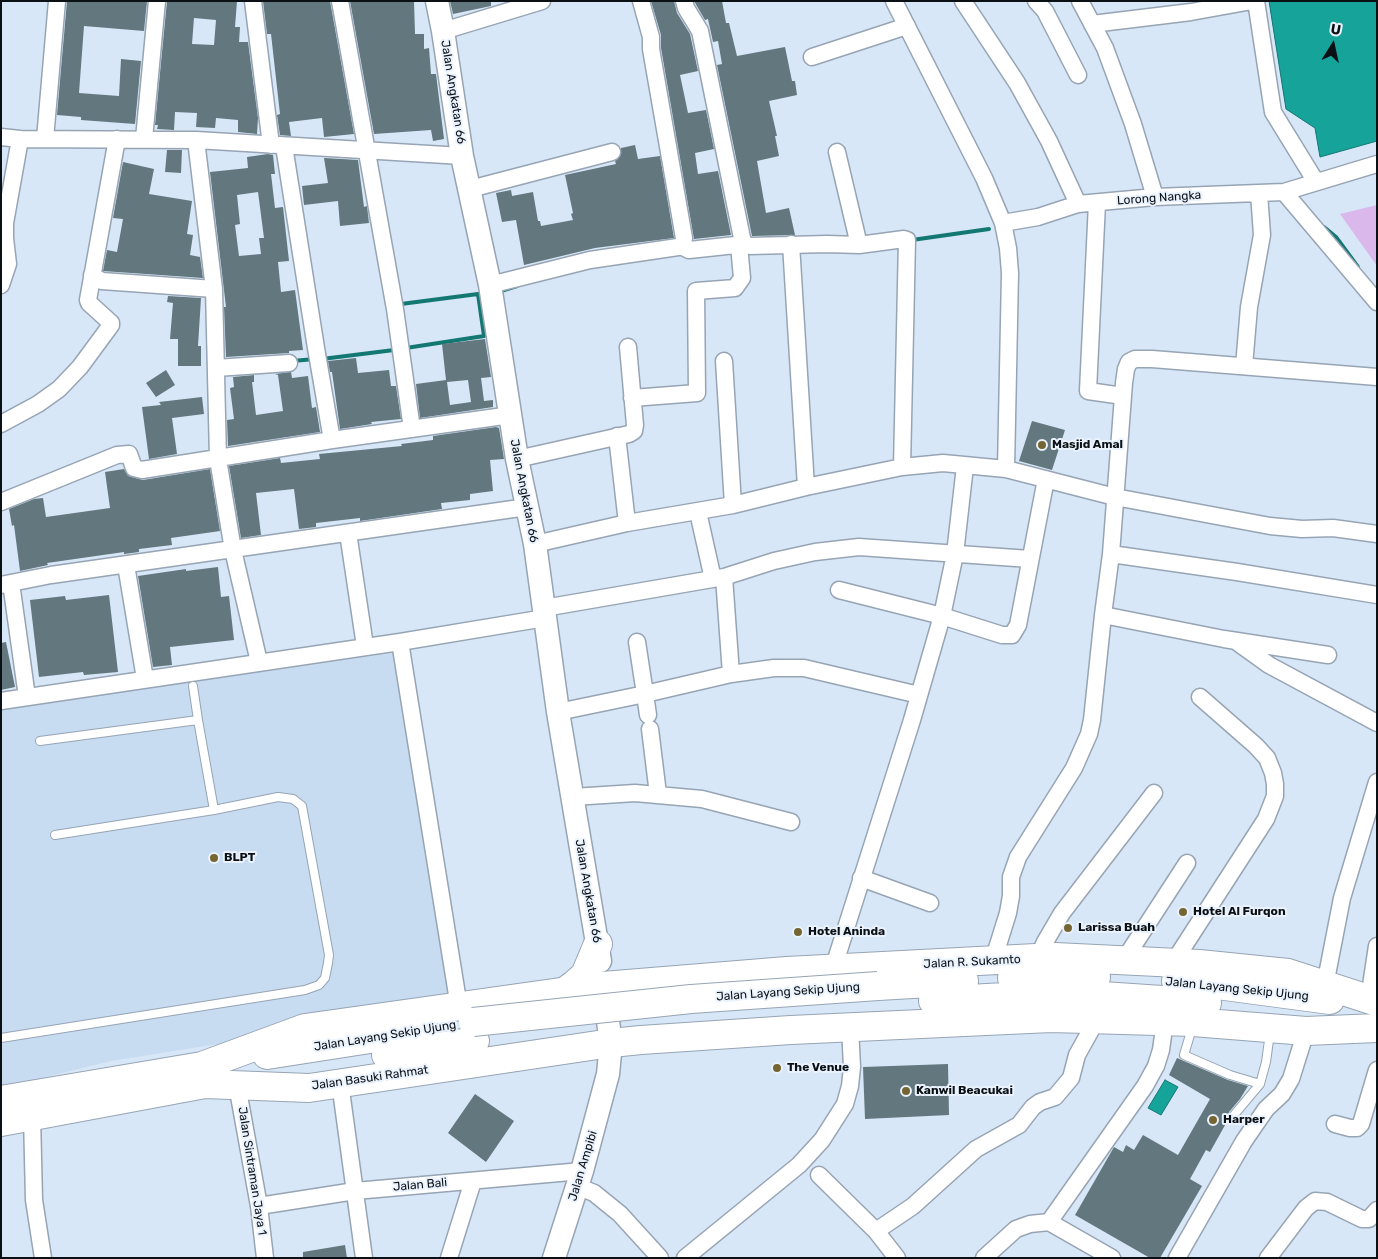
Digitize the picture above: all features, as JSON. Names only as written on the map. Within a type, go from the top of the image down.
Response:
[{"type":"highway","points":[[598,944],[610,965],[635,984]]},
{"type":"highway","points":[[556,993],[576,984],[585,975],[598,944]]},
{"type":"highway","name":"Jalan R. Sukamto","points":[[556,993],[603,984],[635,984],[830,969],[1038,958],[1174,963],[1288,973],[1374,1002]]},
{"type":"highway","points":[[830,969],[822,972],[815,981],[815,1012],[820,1023],[840,1028]]},
{"type":"highway","name":"Jalan Layang Sekip Ujung","points":[[203,1075],[469,1023],[693,1017],[1023,977],[1087,977],[1195,982],[1374,1002]]},
{"type":"highway","points":[[684,980],[662,987],[657,991],[647,1000],[644,1014],[657,1028],[681,1038],[1051,1018],[1193,1022],[1306,1031],[1377,1027]]},
{"type":"highway","name":"Jalan Basuki Rahmat","points":[[1,1122],[203,1075],[305,1028],[469,1023],[556,993]]},
{"type":"highway","points":[[548,1052],[572,1034],[578,1023],[578,1017],[572,1002],[556,993]]},
{"type":"highway","name":"Jalan Layang Sekip Ujung","points":[[878,996],[1087,995],[1193,1001],[1377,1027]]},
{"type":"highway","name":"Jalan Basuki Rahmat","points":[[1,1100],[203,1075],[237,1085],[309,1088],[611,1043],[681,1038]]},
{"type":"street","points":[[45,139],[57,1]]},
{"type":"street","points":[[144,139],[157,1]]},
{"type":"street","points":[[253,1],[277,146],[332,440]]},
{"type":"street","points":[[340,1],[368,150],[394,305],[412,429]]},
{"type":"street","name":"Jalan Angkatan 66","points":[[437,1],[462,156],[491,291],[517,459],[535,544],[558,712],[573,797],[578,839],[598,944],[611,1043]]},
{"type":"street","points":[[443,30],[542,1]]},
{"type":"street","points":[[641,1],[651,37],[651,49],[684,238],[682,246]]},
{"type":"street","points":[[632,398],[697,393],[696,291],[735,288],[742,278],[742,239],[700,31],[686,8],[684,1]]},
{"type":"street","points":[[894,1],[984,178],[1003,223],[1010,273],[1006,469]]},
{"type":"street","points":[[963,1],[1017,83],[1049,141],[1078,204]]},
{"type":"street","points":[[1036,1],[1045,11],[1078,75]]},
{"type":"street","points":[[1080,1],[1105,48],[1133,124],[1155,197]]},
{"type":"street","points":[[1092,24],[1190,7],[1254,1],[1272,112],[1316,182]]},
{"type":"street","points":[[812,57],[906,26]]},
{"type":"street","points":[[1,137],[20,139],[196,140],[462,156]]},
{"type":"street","points":[[1,285],[8,264],[5,223],[20,139]]},
{"type":"street","points":[[1,424],[38,404],[59,389],[80,367],[110,329],[111,323],[89,303],[92,275],[117,139]]},
{"type":"street","points":[[196,140],[214,289],[218,459],[233,550],[259,662]]},
{"type":"street","points":[[470,189],[612,152]]},
{"type":"street","points":[[837,152],[860,245]]},
{"type":"street","name":"Lorong Nangka","points":[[1003,223],[1038,218],[1078,204],[1155,197],[1260,198],[1286,193],[1377,164]]},
{"type":"street","points":[[1286,193],[1377,302]]},
{"type":"street","points":[[1244,366],[1249,307],[1262,235],[1260,198]]},
{"type":"street","points":[[1097,203],[1088,391],[1123,396]]},
{"type":"street","points":[[491,291],[590,260],[682,246],[690,250],[742,245],[791,247],[860,245],[905,239],[907,245],[902,467]]},
{"type":"street","points":[[791,247],[806,487]]},
{"type":"street","points":[[92,275],[102,280],[214,289]]},
{"type":"street","points":[[517,459],[628,434],[634,431],[628,347]]},
{"type":"street","points":[[993,961],[1008,913],[1011,896],[1011,877],[1018,857],[1074,768],[1089,734],[1111,554],[1127,365],[1134,359],[1244,366],[1377,378]]},
{"type":"street","points":[[724,361],[733,505]]},
{"type":"street","points":[[216,368],[289,363]]},
{"type":"street","points":[[1,502],[117,454],[128,454],[132,458],[133,466],[139,470],[511,415]]},
{"type":"street","points":[[617,436],[627,523]]},
{"type":"street","points":[[535,544],[627,523],[733,505],[806,487],[902,467],[935,463],[1006,469],[1115,497],[1270,526],[1302,529],[1333,528],[1377,534]]},
{"type":"street","points":[[830,969],[861,878],[942,616],[955,554],[965,466]]},
{"type":"street","points":[[839,590],[942,616],[1002,635],[1012,635],[1018,625],[1046,479]]},
{"type":"street","points":[[27,697],[4,583],[527,507]]},
{"type":"street","points":[[698,512],[719,578],[731,674]]},
{"type":"street","points":[[348,533],[365,646]]},
{"type":"street","points":[[1,701],[145,679],[191,679],[259,662],[400,642],[719,578],[774,561],[815,552],[859,547],[1030,558]]},
{"type":"street","points":[[1111,554],[1377,595]]},
{"type":"street","points":[[126,565],[145,679]]},
{"type":"street","points":[[1103,615],[1235,641],[1328,654]]},
{"type":"street","points":[[1235,641],[1269,665],[1377,724]]},
{"type":"street","points":[[400,642],[469,1023]]},
{"type":"street","points":[[638,642],[658,794]]},
{"type":"street","points":[[558,712],[731,674],[774,668],[804,668],[919,695]]},
{"type":"street","points":[[1174,963],[1266,818],[1275,796],[1273,773],[1267,758],[1200,697]]},
{"type":"street","points":[[1325,985],[1342,898],[1372,809],[1377,782]]},
{"type":"street","points":[[573,797],[635,793],[702,799],[791,822]]},
{"type":"street","points":[[1038,958],[1062,913],[1154,793]]},
{"type":"street","points":[[1124,960],[1187,863]]},
{"type":"street","points":[[861,878],[930,904]]},
{"type":"street","points":[[1374,1002],[1377,946]]},
{"type":"street","points":[[876,1232],[913,1206],[976,1149],[1019,1125],[1033,1107],[1040,1102],[1055,1097],[1071,1078],[1077,1055],[1097,1019]]},
{"type":"street","points":[[1049,1222],[1146,1086],[1156,1066],[1161,1050],[1165,1021]]},
{"type":"street","points":[[685,1258],[799,1164],[822,1140],[845,1104],[850,1086],[852,1067],[840,1028]]},
{"type":"street","points":[[1177,1258],[1244,1141],[1266,1109],[1282,1094],[1291,1079],[1306,1031]]},
{"type":"street","name":"Jalan Ampibi","points":[[554,1258],[608,1074],[611,1043]]},
{"type":"street","points":[[1335,1124],[1356,1128],[1361,1124],[1377,1070]]},
{"type":"street","points":[[340,1083],[364,1258]]},
{"type":"street","name":"Jalan Sintraman Jaya 1","points":[[237,1085],[259,1206],[264,1258]]},
{"type":"street","points":[[32,1116],[34,1200],[43,1258]]},
{"type":"street","points":[[819,1175],[876,1232],[897,1258]]},
{"type":"street","points":[[579,1178],[620,1214],[660,1258]]},
{"type":"street","name":"Jalan Bali","points":[[259,1206],[355,1191],[472,1181],[579,1178]]},
{"type":"street","points":[[449,1258],[472,1181]]},
{"type":"street","points":[[1268,1258],[1311,1203],[1323,1200],[1362,1219],[1369,1219],[1377,1210]]},
{"type":"street","points":[[984,1258],[1016,1229],[1030,1224],[1049,1222],[1112,1258]]},
{"type":"lane","points":[[191,679],[214,810]]},
{"type":"lane","points":[[40,741],[198,720]]},
{"type":"lane","points":[[1,1038],[304,990],[319,985],[327,970],[328,955],[302,806],[293,799],[278,797],[214,810],[55,835]]},
{"type":"lane","points":[[1193,1022],[1184,1055],[1230,1075],[1260,1084]]},
{"type":"lane","points":[[1234,1115],[1260,1084],[1266,1062],[1271,1028]]},
{"type":"shaded area","points":[[1269,1],[1377,1],[1377,141],[1320,157],[1315,128],[1286,109]]},
{"type":"shaded area","points":[[1377,205],[1377,266],[1340,214]]},
{"type":"shaded area","name":"BLPT","points":[[394,653],[450,1007],[111,1061],[1,1088],[1,709]]},
{"type":"shaded area","points":[[1165,1080],[1178,1087],[1161,1115],[1148,1108]]},
{"type":"building","points":[[67,1],[147,1],[144,31],[84,26],[79,93],[119,96],[121,59],[141,61],[135,124],[81,120],[81,117],[57,115]]},
{"type":"building","points":[[167,1],[237,1],[235,27],[240,27],[239,42],[248,42],[258,118],[257,134],[238,132],[238,120],[216,118],[215,128],[196,127],[197,113],[175,112],[174,130],[157,129],[158,125],[155,125]],"holes":[[[194,18],[216,20],[214,45],[192,44]]]},
{"type":"building","points":[[263,1],[330,1],[354,134],[324,137],[322,118],[289,122],[291,136],[280,135],[277,115],[280,114],[271,34],[267,34]]},
{"type":"building","points":[[350,1],[414,1],[415,34],[424,34],[424,49],[429,48],[431,74],[436,74],[444,139],[433,141],[431,130],[374,134]]},
{"type":"building","points":[[450,1],[491,1],[491,6],[453,14]]},
{"type":"building","points":[[651,1],[674,1],[677,13],[690,34],[698,71],[680,75],[688,113],[706,110],[714,149],[695,153],[698,174],[718,171],[731,235],[694,239],[661,48],[661,35]]},
{"type":"building","points":[[694,1],[722,1],[726,23],[729,23],[737,56],[785,47],[797,95],[769,101],[777,136],[775,136],[779,156],[757,161],[766,213],[789,208],[795,235],[752,236],[717,65],[722,64],[718,41],[713,42],[708,19],[705,20]]},
{"type":"building","points":[[635,145],[638,159],[660,156],[674,238],[595,248],[524,265],[516,220],[502,222],[496,193],[511,190],[512,196],[533,192],[538,221],[540,221],[541,226],[573,220],[565,175],[616,164],[615,161],[621,155],[621,148]]},
{"type":"building","points":[[167,150],[182,150],[181,173],[165,172]]},
{"type":"building","points":[[273,155],[275,174],[271,174],[275,208],[283,207],[289,261],[278,262],[281,292],[295,290],[303,350],[289,351],[289,353],[226,357],[224,307],[226,307],[210,172],[248,168],[247,157]],"holes":[[[258,192],[264,238],[259,238],[261,254],[239,256],[235,225],[240,224],[237,195]]]},
{"type":"building","points":[[324,158],[358,160],[364,207],[367,206],[369,223],[340,226],[338,201],[304,205],[302,186],[328,183]]},
{"type":"building","points":[[123,162],[154,169],[149,194],[192,201],[187,234],[193,235],[190,255],[200,257],[203,278],[103,271],[107,250],[117,252],[123,219],[113,218]]},
{"type":"building","points":[[168,296],[201,298],[198,346],[201,346],[201,366],[178,366],[178,339],[170,339],[173,303],[167,302]]},
{"type":"building","points":[[485,339],[491,377],[481,378],[484,401],[493,400],[493,407],[420,418],[416,384],[446,380],[442,344]],"holes":[[[468,380],[471,402],[450,405],[447,382]]]},
{"type":"building","points":[[356,358],[358,373],[389,370],[391,386],[396,386],[401,419],[371,422],[372,424],[340,429],[332,372],[330,372],[328,361]]},
{"type":"building","points":[[166,370],[175,385],[156,397],[146,383]]},
{"type":"building","points":[[291,372],[292,378],[308,376],[312,408],[316,407],[320,432],[228,446],[227,420],[234,419],[230,388],[234,387],[233,377],[254,375],[254,382],[252,382],[256,415],[283,411],[278,375],[275,374]]},
{"type":"building","points":[[202,397],[204,414],[172,418],[177,454],[149,459],[142,407],[161,405],[159,402]]},
{"type":"building","name":"Masjid Amal","points":[[1032,421],[1065,430],[1052,470],[1019,461]]},
{"type":"building","points":[[499,428],[504,459],[490,460],[493,491],[470,494],[470,500],[441,503],[442,509],[360,521],[360,518],[316,523],[316,527],[299,529],[294,489],[256,493],[261,535],[241,538],[229,466],[280,458],[281,463],[320,459],[319,454],[402,446],[401,444],[433,440],[433,436]]},
{"type":"building","points":[[124,469],[128,476],[143,480],[210,469],[220,531],[171,538],[172,545],[139,549],[139,552],[124,554],[124,552],[47,563],[48,565],[20,571],[14,525],[12,526],[9,509],[34,499],[43,498],[46,517],[110,508],[105,472]]},
{"type":"building","points":[[218,567],[221,597],[229,596],[234,640],[170,647],[172,665],[153,667],[138,576],[186,569],[186,571]]},
{"type":"building","points":[[109,595],[118,672],[84,675],[83,672],[39,677],[30,600],[65,596],[66,600]]},
{"type":"building","points":[[6,642],[15,687],[1,690],[1,643]]},
{"type":"building","points":[[1177,1058],[1228,1080],[1248,1086],[1229,1112],[1229,1118],[1210,1152],[1206,1150],[1190,1179],[1202,1186],[1160,1258],[1150,1258],[1075,1215],[1114,1147],[1123,1152],[1126,1145],[1134,1150],[1143,1135],[1178,1155],[1210,1099],[1169,1075]]},
{"type":"building","name":"Kanwil Beacukai","points":[[948,1064],[949,1115],[865,1119],[863,1067]]},
{"type":"building","points":[[475,1094],[514,1121],[486,1162],[448,1133]]},
{"type":"building","points":[[345,1245],[347,1258],[303,1258],[303,1252]]},
{"type":"waterway","points":[[1324,227],[1336,237],[1358,267]]},
{"type":"waterway","points":[[912,240],[989,229]]},
{"type":"waterway","points":[[501,291],[517,286]]},
{"type":"waterway","points":[[401,304],[478,294],[484,336],[406,348]]},
{"type":"waterway","points":[[322,359],[394,350]]},
{"type":"waterway","points":[[292,361],[315,359]]},
{"type":"place","name":"Masjid Amal","points":[[1042,445]]},
{"type":"place","name":"BLPT","points":[[214,858]]},
{"type":"place","name":"Hotel Al Furqon","points":[[1183,912]]},
{"type":"place","name":"Larissa Buah","points":[[1068,928]]},
{"type":"place","name":"Hotel Aninda","points":[[798,932]]},
{"type":"place","name":"The Venue","points":[[777,1068]]},
{"type":"place","name":"Kanwil Beacukai","points":[[906,1091]]},
{"type":"place","name":"Harper","points":[[1213,1120]]}]
